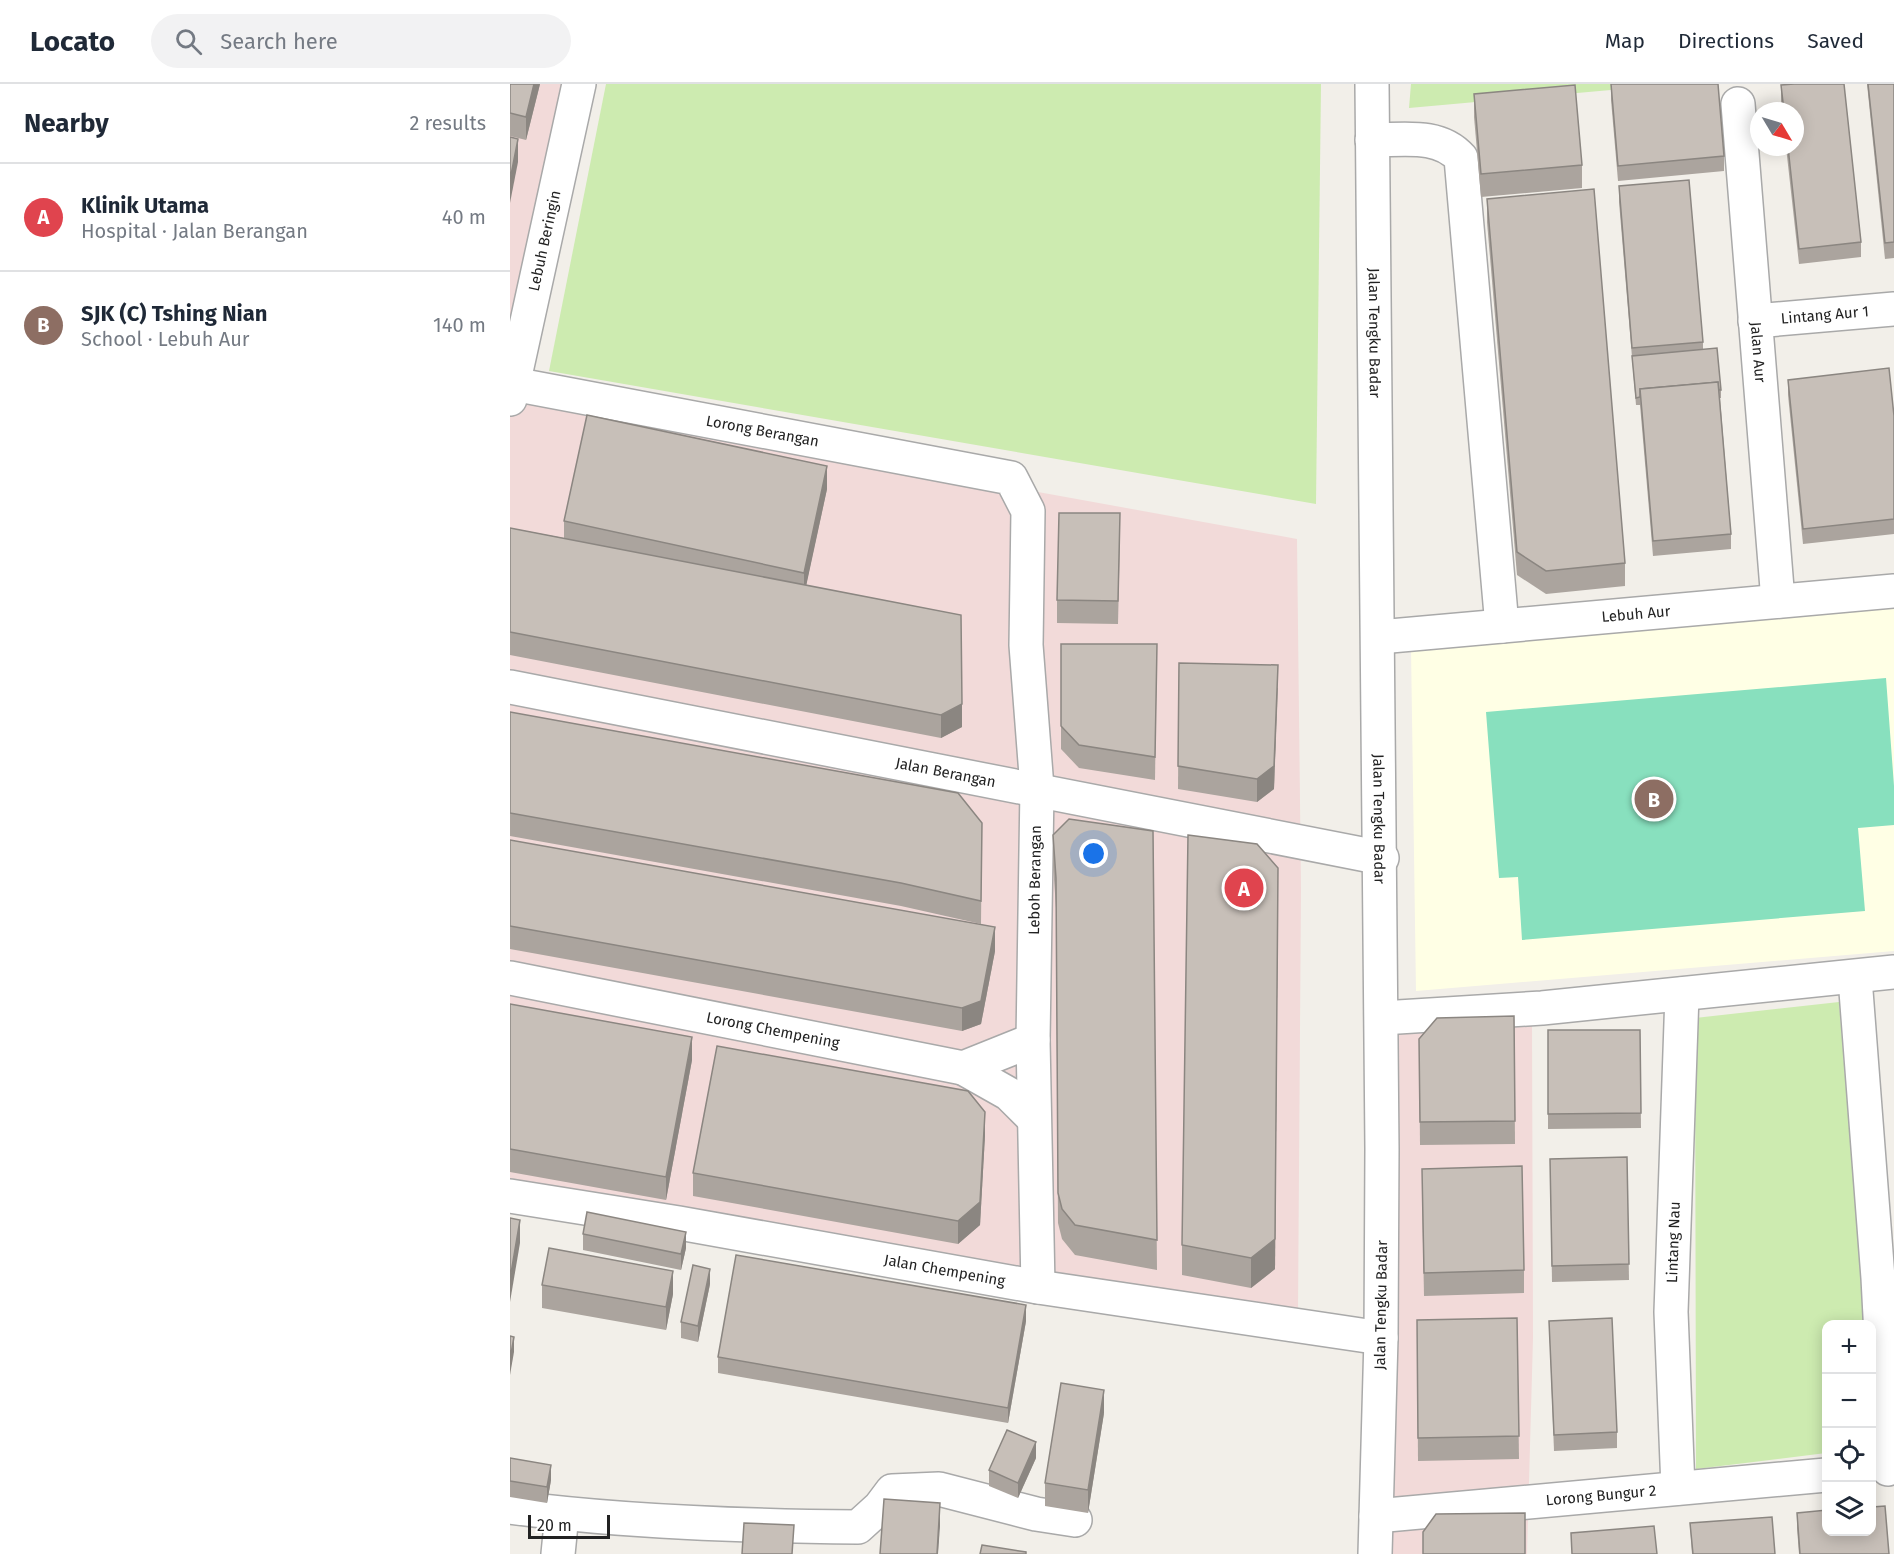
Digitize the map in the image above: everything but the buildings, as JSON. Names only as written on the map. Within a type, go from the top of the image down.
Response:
[{"type":"street","name":"Lebuh Beringin","points":[[511,392],[579,84]]},
{"type":"street","name":"Jalan Tengku Badar","points":[[1372,84],[1382,858],[1382,1338],[1375,1554]]},
{"type":"street","name":"Jalan Aur","points":[[1738,104],[1778,601]]},
{"type":"street","points":[[1372,140],[1434,141],[1450,145],[1461,158],[1502,626]]},
{"type":"street","name":"Lintang Aur 1","points":[[1755,321],[1894,309]]},
{"type":"street","name":"Lorong Berangan","points":[[511,392],[1011,478]]},
{"type":"street","name":"Leboh Berangan","points":[[1011,478],[1028,511],[1026,645],[1037,788],[1033,1118],[1038,1287]]},
{"type":"street","name":"Lebuh Aur","points":[[1379,637],[1894,591]]},
{"type":"street","name":"Jalan Berangan","points":[[510,687],[1037,788],[1187,821],[1382,858]]},
{"type":"street","points":[[1382,1018],[1542,1008],[1855,978],[1894,972]]},
{"type":"street","name":"Lorong Chempening","points":[[510,978],[963,1068]]},
{"type":"street","points":[[1855,978],[1878,1278],[1885,1470]]},
{"type":"street","name":"Lintang Nau","points":[[1678,1488],[1671,1312],[1682,994]]},
{"type":"street","points":[[963,1068],[1033,1040]]},
{"type":"street","points":[[963,1068],[1009,1094],[1033,1118]]},
{"type":"street","name":"Jalan Chempening","points":[[510,1196],[690,1225],[1038,1287],[1382,1338]]},
{"type":"street","name":"Lorong Bungur 2","points":[[1376,1516],[1822,1475]]},
{"type":"street","points":[[510,1507],[562,1514],[741,1525],[858,1527],[880,1507],[892,1491],[939,1489],[1036,1514],[1075,1520]]},
{"type":"street","points":[[558,1554],[562,1514]]},
{"type":"shaded area","points":[[510,84],[566,84],[510,357]]},
{"type":"shaded area","points":[[510,396],[1297,539],[1301,889],[1298,1312],[510,1187]]},
{"type":"shaded area","points":[[1894,603],[1894,951],[1416,991],[1411,648]]},
{"type":"shaded area","points":[[1532,1021],[1533,1338],[1527,1554],[1385,1554],[1392,1028]]},
{"type":"green space","points":[[606,84],[1321,84],[1316,504],[549,371]]},
{"type":"green space","points":[[1411,84],[1678,84],[1409,108]]},
{"type":"green space","points":[[1886,678],[1894,786],[1894,825],[1858,828],[1865,911],[1522,940],[1518,877],[1499,878],[1486,712]]},
{"type":"green space","points":[[1839,1002],[1865,1320],[1822,1320],[1822,1453],[1696,1469],[1695,1018]]},
{"type":"place","name":"SJK (C) Tshing Nian","points":[[1654,799]]},
{"type":"place","name":"Klinik Utama","points":[[1244,888]]}]
